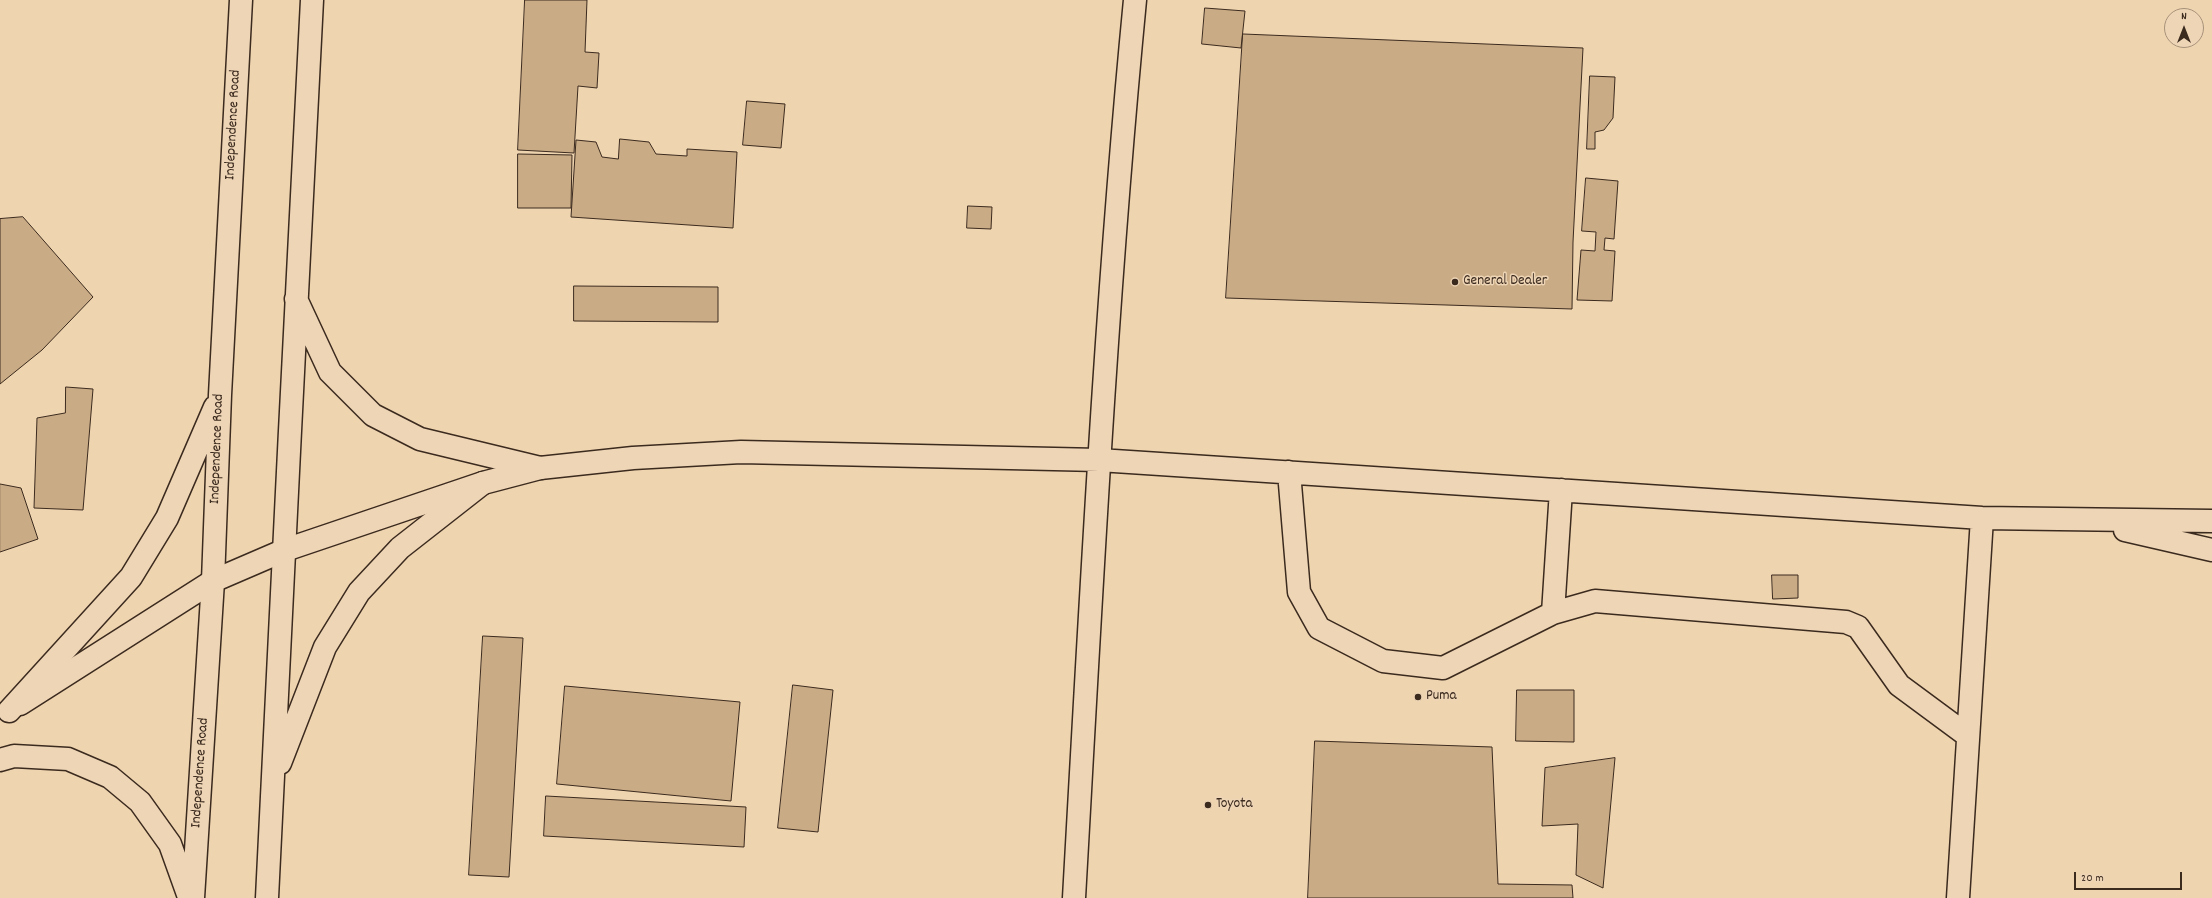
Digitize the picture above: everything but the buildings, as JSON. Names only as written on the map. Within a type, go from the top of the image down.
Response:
[{"type":"street","name":"Independence Road","points":[[191,898],[213,581],[220,395],[241,0]]},
{"type":"street","points":[[266,898],[285,550],[295,296],[312,0]]},
{"type":"street","points":[[1074,898],[1099,460],[1120,152],[1134,0]]},
{"type":"street","points":[[295,296],[330,372],[373,415],[420,439],[540,468]]},
{"type":"street","points":[[5,713],[131,577],[167,518],[220,395]]},
{"type":"street","points":[[5,713],[213,581],[285,550],[483,483],[540,468],[633,458],[741,452],[1099,460],[1982,518],[2212,522]]},
{"type":"street","points":[[1289,472],[1299,592],[1319,628],[1383,661],[1444,668],[1553,613],[1595,601],[1846,622],[1858,627],[1899,685],[1968,736]]},
{"type":"street","points":[[273,782],[325,647],[359,592],[400,548],[483,483]]},
{"type":"street","points":[[1553,613],[1561,490]]},
{"type":"street","points":[[1958,898],[1982,518]]},
{"type":"street","points":[[2087,521],[2212,550]]},
{"type":"street","points":[[0,760],[14,756],[68,759],[110,777],[140,802],[170,844],[191,898]]},
{"type":"place","name":"General Dealer","points":[[1455,282]]},
{"type":"place","name":"Puma","points":[[1418,697]]},
{"type":"place","name":"Toyota","points":[[1208,805]]}]
